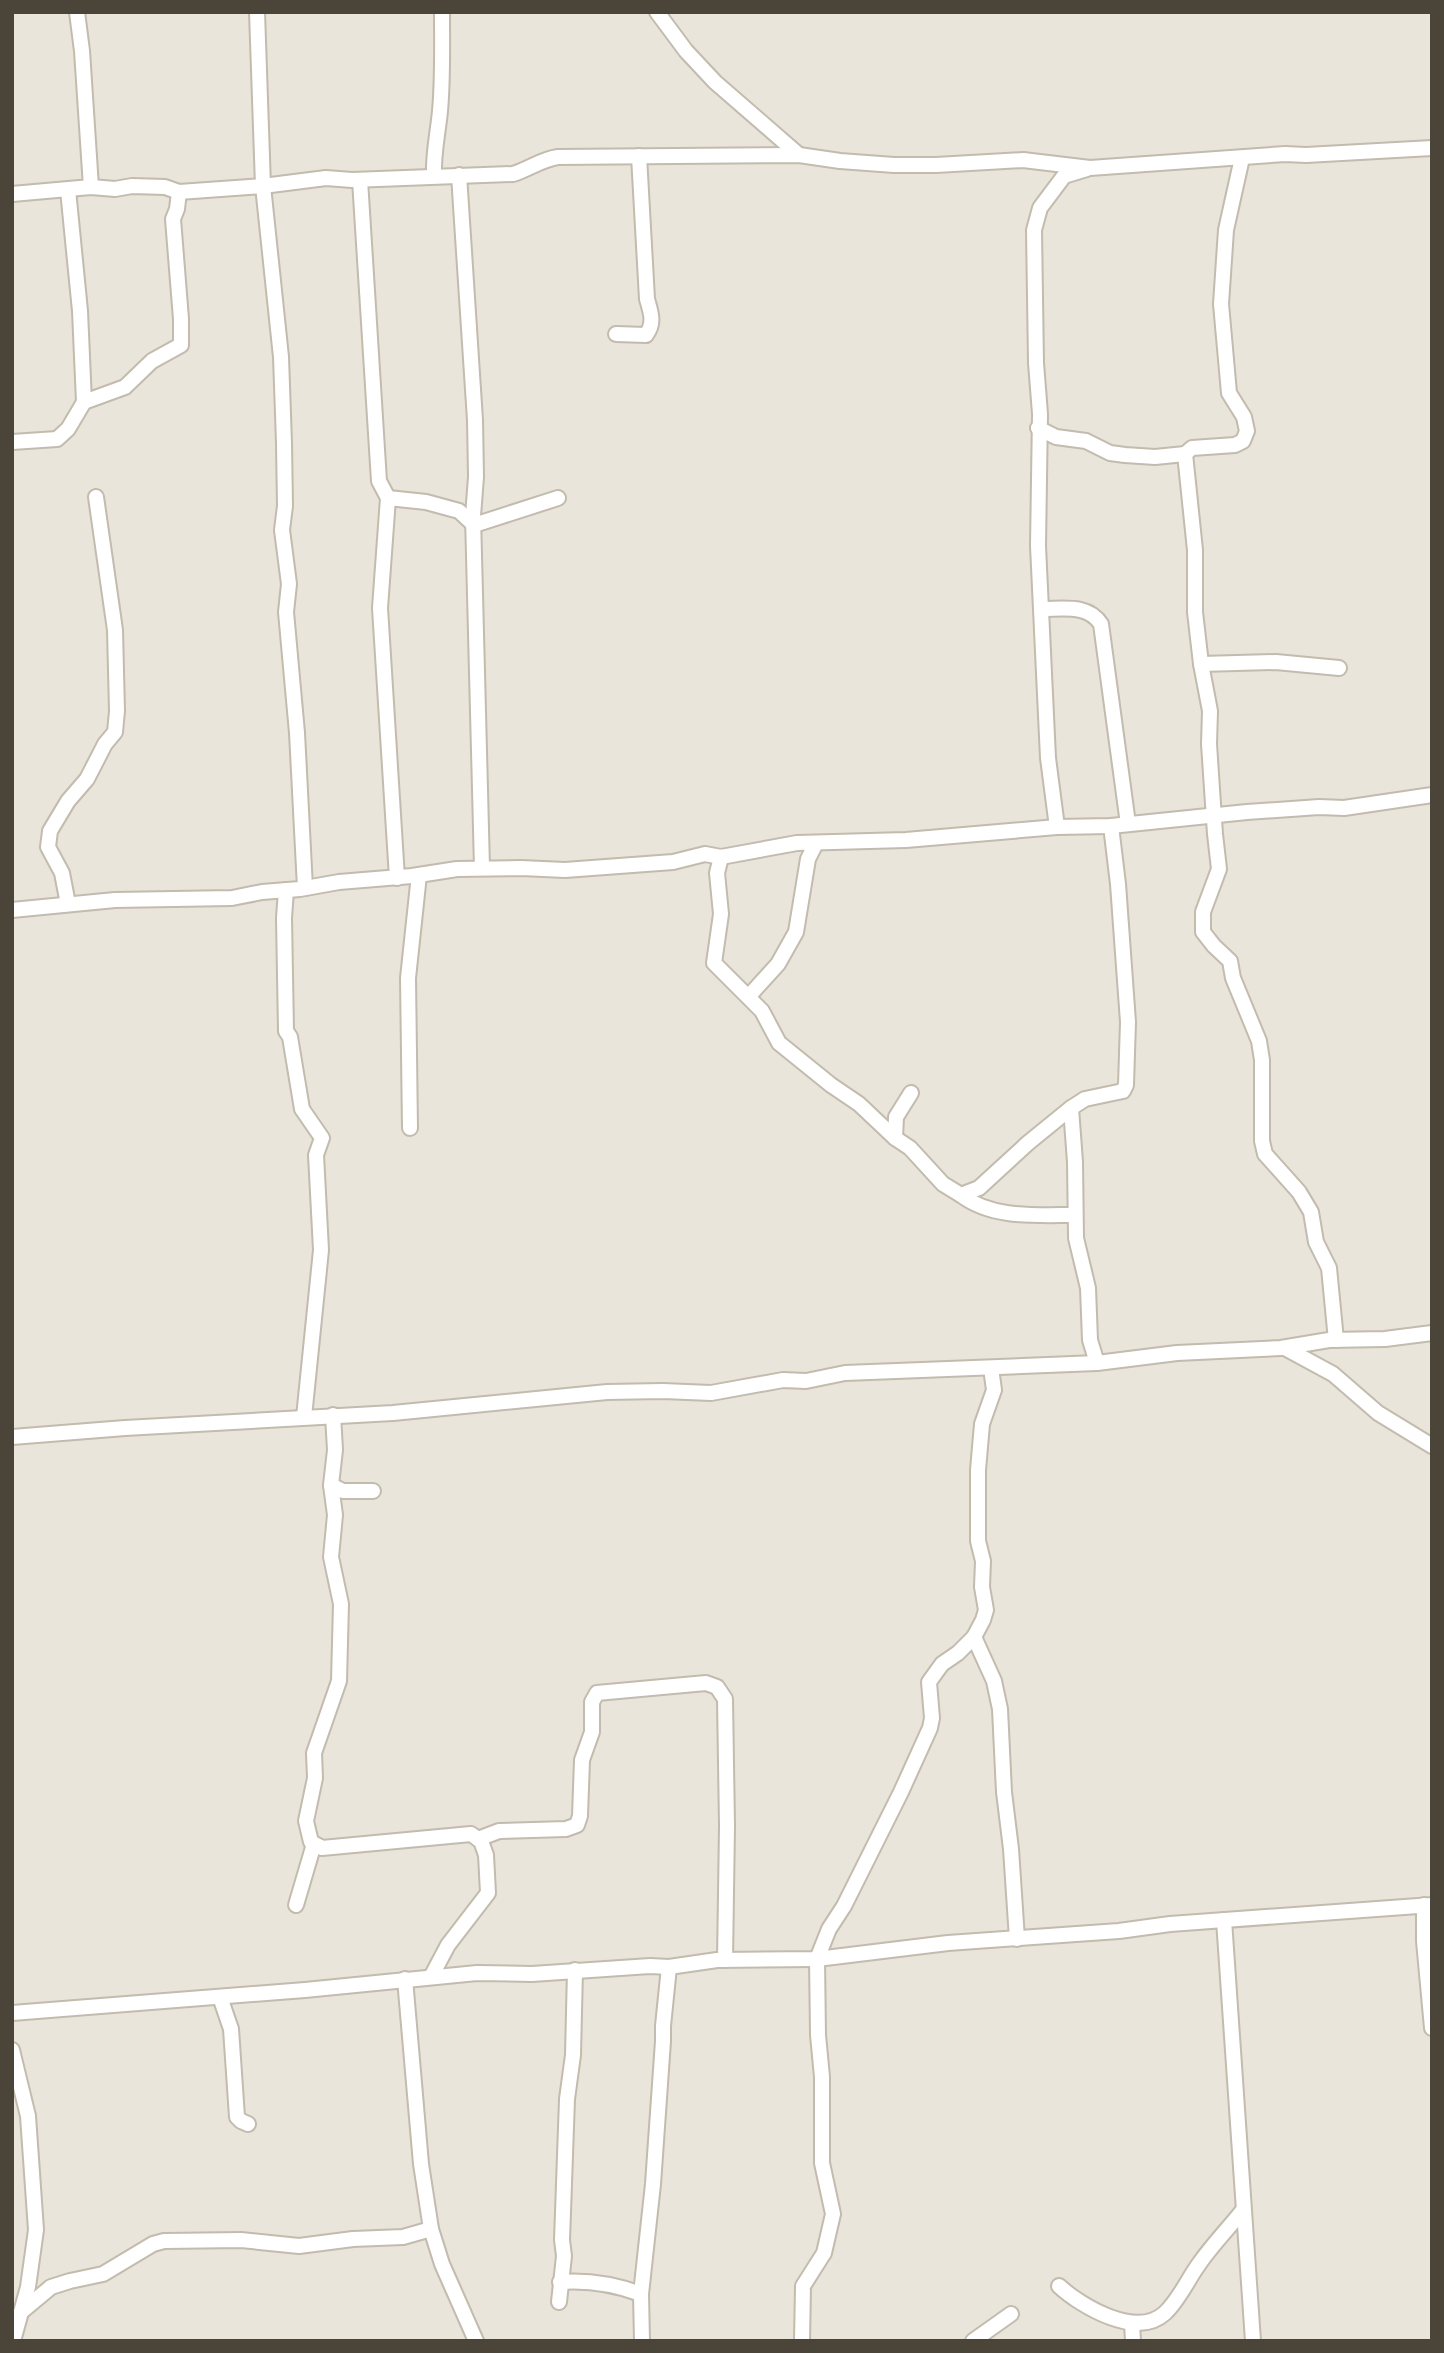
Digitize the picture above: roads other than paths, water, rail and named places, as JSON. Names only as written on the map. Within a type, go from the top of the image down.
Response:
[{"type":"street","points":[[77,12],[91,187]]},
{"type":"street","points":[[257,12],[263,186],[281,357],[285,443],[285,506],[282,530],[289,584],[286,612],[297,733],[305,888]]},
{"type":"street","points":[[434,176],[433,155],[442,80],[442,12]]},
{"type":"street","points":[[657,12],[686,51],[715,82],[799,155]]},
{"type":"street","points":[[12,194],[132,186],[165,187],[178,192],[326,178],[360,180],[513,173],[558,157],[799,155],[894,165],[1023,160],[1090,167],[1432,148]]},
{"type":"street","points":[[616,334],[646,335],[652,320],[647,299],[639,156]]},
{"type":"street","points":[[1038,428],[1056,437],[1086,441],[1110,453],[1155,457],[1185,454],[1201,447],[1235,445],[1243,441],[1247,431],[1244,417],[1229,393],[1221,304],[1226,230],[1242,158]]},
{"type":"street","points":[[1058,827],[1048,758],[1038,546],[1040,414],[1034,230],[1040,208],[1064,176],[1090,167]]},
{"type":"street","points":[[459,175],[475,420],[474,525],[482,868]]},
{"type":"street","points":[[360,180],[379,481],[388,498],[380,608],[397,877]]},
{"type":"street","points":[[12,442],[57,439],[68,429],[84,402],[80,311],[68,190]]},
{"type":"street","points":[[84,402],[125,387],[152,361],[181,345],[173,219],[177,209],[178,192]]},
{"type":"street","points":[[1185,454],[1195,550],[1195,612],[1210,711],[1209,744],[1219,869],[1203,912],[1203,932],[1230,961],[1233,978],[1259,1041],[1262,1060],[1262,1141],[1265,1154],[1299,1192],[1311,1213],[1316,1242],[1329,1268],[1336,1340]]},
{"type":"street","points":[[68,904],[62,873],[48,847],[50,831],[68,801],[87,779],[105,744],[115,732],[118,696],[114,619],[96,497]]},
{"type":"street","points":[[388,498],[426,502],[459,511],[474,525]]},
{"type":"street","points":[[474,525],[558,499]]},
{"type":"street","points":[[1042,609],[1087,611],[1095,615],[1101,624],[1128,824]]},
{"type":"street","points":[[1201,664],[1276,662],[1339,668]]},
{"type":"street","points":[[12,910],[127,899],[232,898],[261,892],[457,869],[565,870],[665,863],[705,854],[721,857],[772,846],[906,840],[1058,827],[1111,827],[1215,815],[1319,807],[1344,808],[1432,795]]},
{"type":"street","points":[[961,1195],[979,1188],[1071,1108],[1085,1099],[1123,1091],[1126,1085],[1128,1022],[1111,827]]},
{"type":"street","points":[[749,996],[778,964],[796,932],[808,859],[816,843]]},
{"type":"street","points":[[721,857],[717,873],[721,914],[713,961],[767,1017],[779,1043],[869,1112],[943,1184],[961,1195],[997,1211],[1074,1215]]},
{"type":"street","points":[[410,1128],[408,978],[419,875]]},
{"type":"street","points":[[286,890],[286,1031],[290,1037],[302,1109],[322,1138],[316,1155],[321,1250],[304,1417]]},
{"type":"street","points":[[895,1138],[896,1117],[911,1093]]},
{"type":"street","points":[[1071,1108],[1076,1238],[1088,1288],[1090,1340],[1097,1363]]},
{"type":"street","points":[[12,1437],[393,1413],[607,1392],[712,1393],[783,1380],[806,1381],[845,1373],[1097,1363],[1177,1353],[1285,1348],[1336,1340],[1385,1339],[1432,1333]]},
{"type":"street","points":[[1285,1348],[1333,1374],[1378,1413],[1432,1446]]},
{"type":"street","points":[[802,2341],[803,2286],[824,2253],[832,2214],[822,2163],[822,2077],[818,2035],[817,1959],[930,1728],[932,1718],[929,1682],[942,1664],[974,1637],[986,1610],[982,1587],[983,1561],[978,1541],[978,1470],[982,1424],[994,1390],[991,1368]]},
{"type":"street","points":[[333,1415],[335,1450],[331,1485],[335,1515],[331,1557],[341,1604],[339,1681],[314,1753],[315,1778],[306,1822],[311,1842],[322,1848],[471,1834],[478,1839],[486,1855],[488,1894],[448,1945],[431,1977]]},
{"type":"street","points":[[331,1485],[344,1491],[373,1491]]},
{"type":"street","points":[[974,1637],[994,1681],[1000,1709],[1004,1792],[1017,1939]]},
{"type":"street","points":[[478,1839],[499,1831],[566,1829],[577,1825],[580,1816],[582,1760],[592,1732],[592,1702],[597,1693],[706,1683],[717,1687],[726,1699],[725,1960]]},
{"type":"street","points":[[296,1905],[314,1843]]},
{"type":"street","points":[[12,2013],[305,1990],[477,1973],[531,1975],[575,1970],[669,1967],[725,1960],[817,1959],[948,1943],[1428,1905],[1424,1941],[1432,2028]]},
{"type":"street","points":[[1224,1920],[1253,2341]]},
{"type":"street","points":[[642,2341],[641,2294],[653,2184],[669,1967]]},
{"type":"street","points":[[559,2302],[559,2281],[564,2256],[562,2240],[566,2124],[573,2055],[575,1970]]},
{"type":"street","points":[[405,1979],[421,2164],[431,2229],[442,2264],[476,2341]]},
{"type":"street","points":[[220,1997],[231,2029],[237,2117],[248,2124]]},
{"type":"street","points":[[12,2050],[29,2122],[36,2230],[28,2287],[13,2341]]},
{"type":"street","points":[[1059,2286],[1074,2300],[1132,2324],[1149,2321],[1164,2314],[1200,2262],[1243,2210]]},
{"type":"street","points":[[21,2312],[51,2287],[69,2280],[103,2274],[153,2244],[164,2241],[241,2240],[299,2246],[353,2239],[402,2237],[431,2229]]},
{"type":"street","points":[[559,2281],[582,2280],[618,2286],[641,2294]]},
{"type":"street","points":[[973,2341],[1011,2314]]},
{"type":"street","points":[[1132,2324],[1133,2341]]}]
